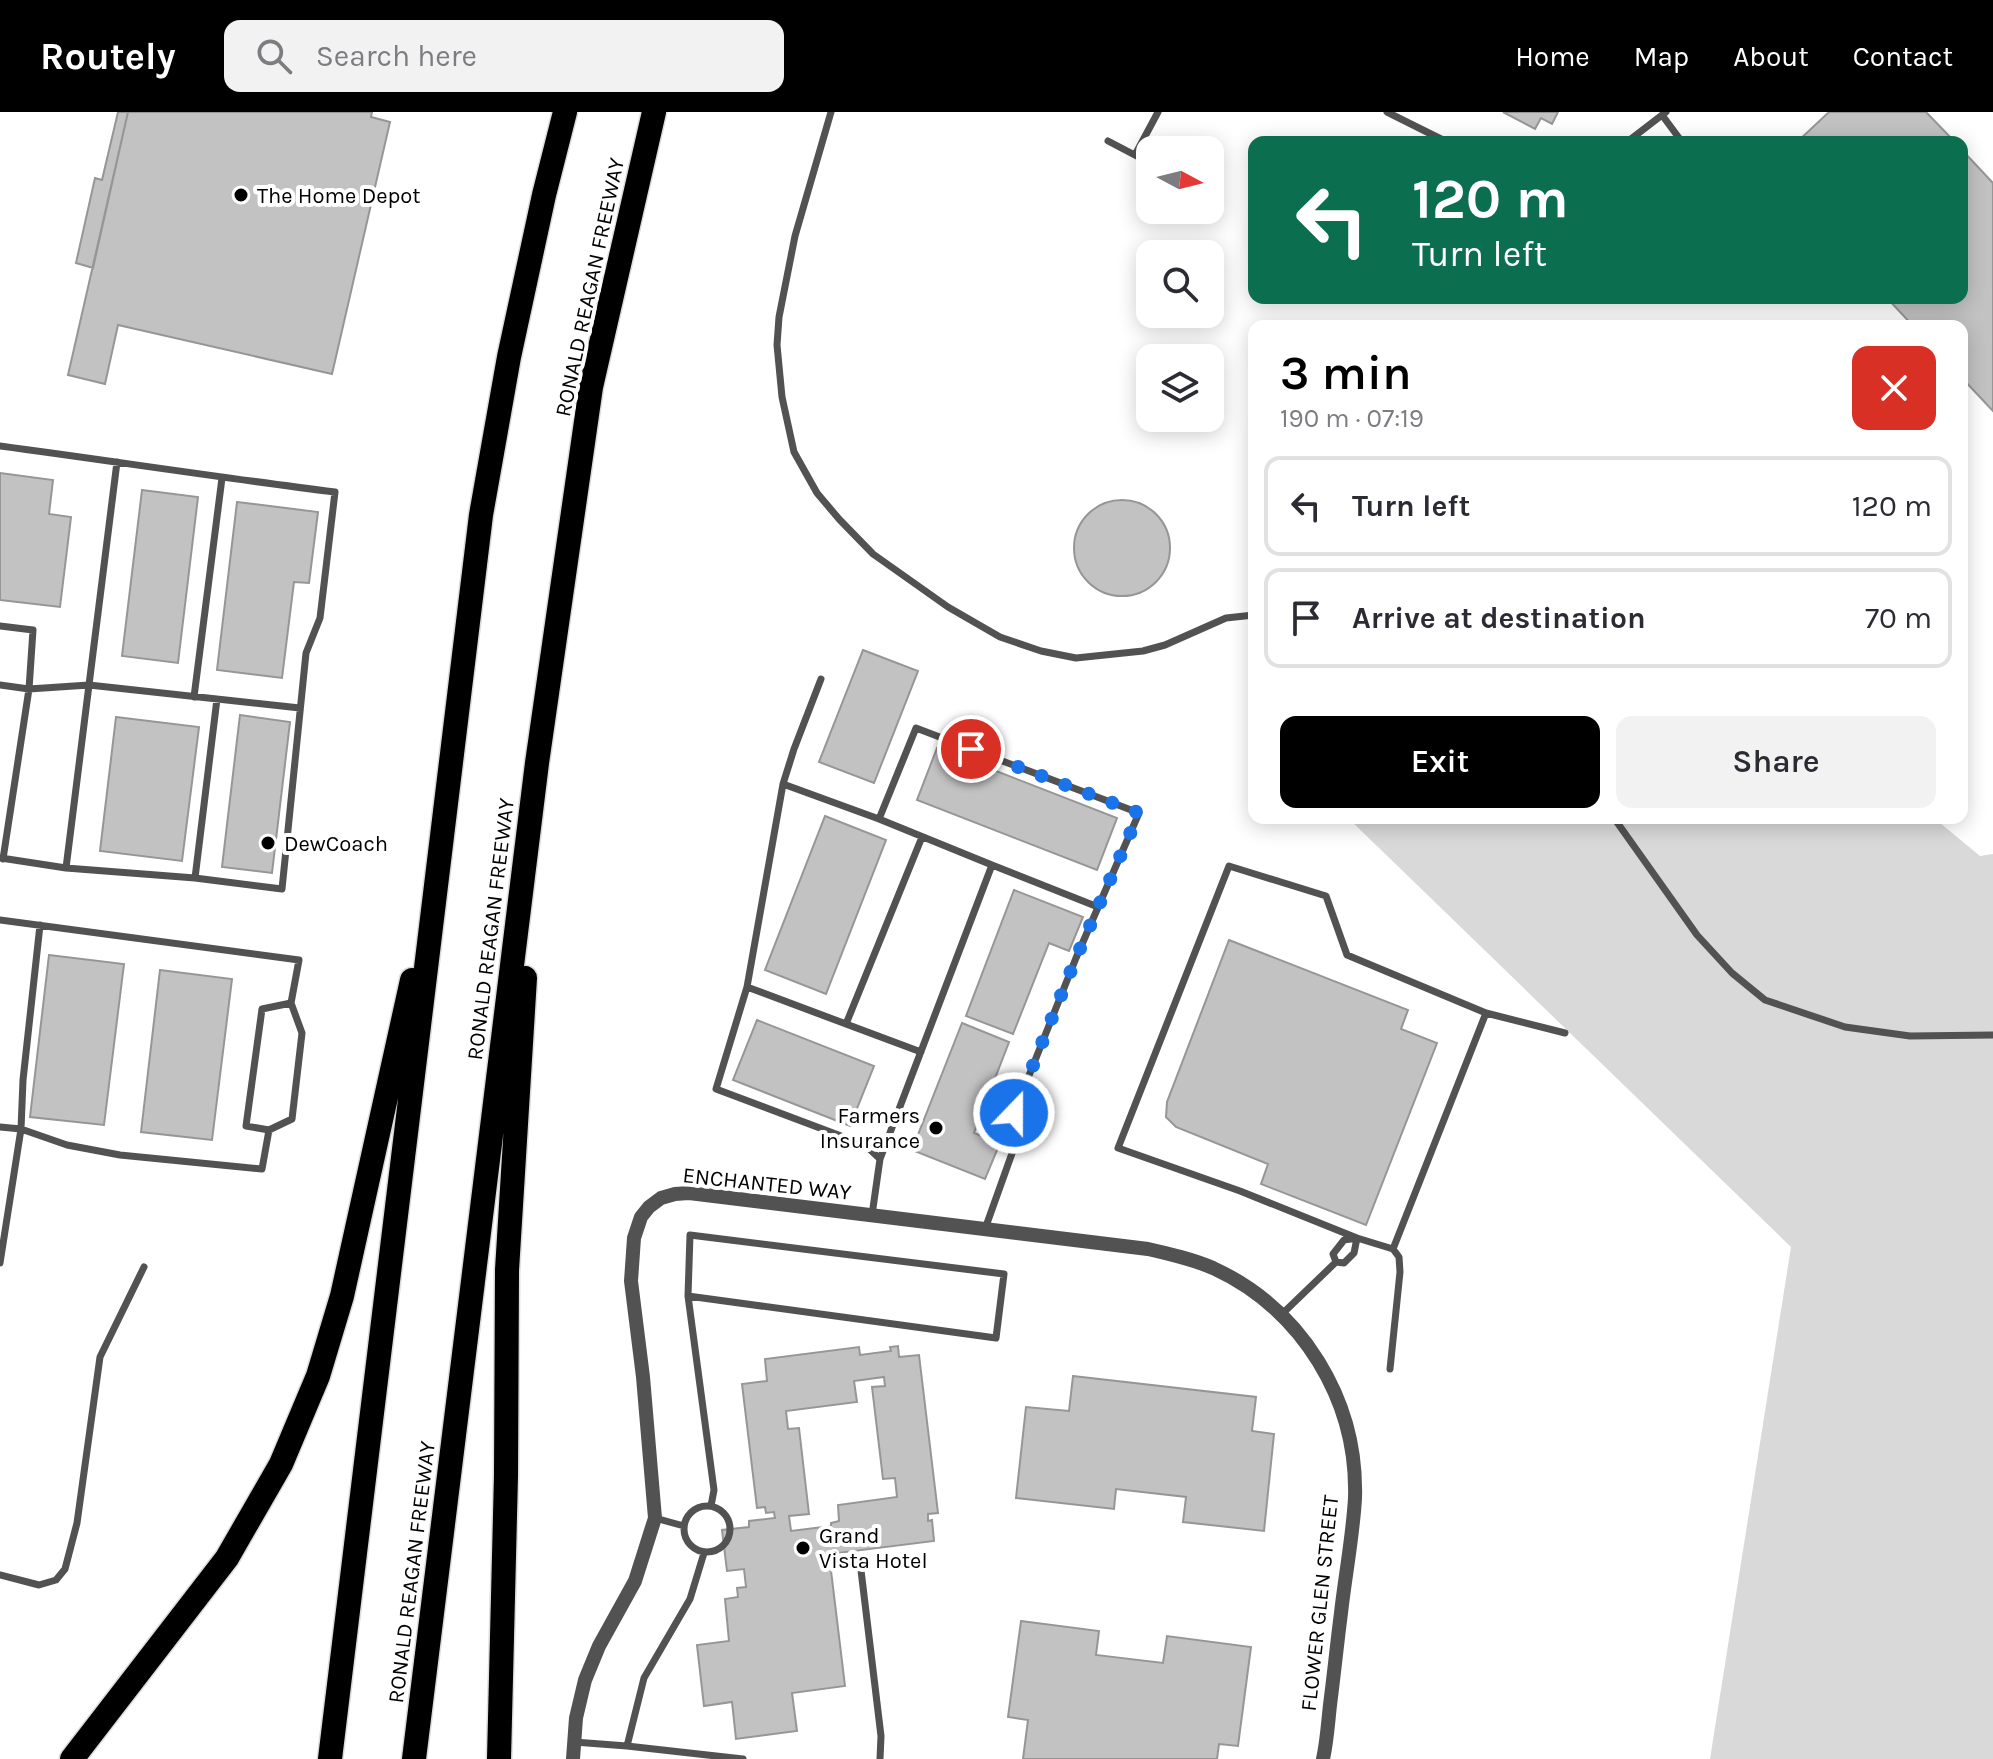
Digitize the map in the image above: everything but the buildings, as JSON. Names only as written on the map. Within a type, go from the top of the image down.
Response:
[{"type":"highway","points":[[330,1759],[481,515],[509,357],[565,112]]},
{"type":"highway","name":"RONALD REAGAN FREEWAY","points":[[414,1759],[537,763],[591,387],[654,112]]},
{"type":"highway","points":[[499,1759],[507,1270],[537,763]]},
{"type":"highway","points":[[72,1759],[227,1558],[281,1464],[318,1376],[342,1296],[446,817]]},
{"type":"street","name":"ENCHANTED WAY","points":[[573,1759],[576,1718],[585,1680],[599,1646],[635,1581],[655,1518],[631,1281],[634,1238],[641,1217],[661,1198],[689,1193],[1148,1249],[1181,1257],[1211,1267],[1267,1302],[1309,1346],[1319,1362]]},
{"type":"street","name":"FLOWER GLEN STREET","points":[[1319,1362],[1341,1406],[1352,1450],[1355,1498],[1323,1759]]},
{"type":"lane","points":[[831,112],[795,236],[779,317],[777,345],[779,381],[794,452],[817,493],[873,554],[948,607],[1000,637],[1041,651],[1076,658],[1143,651],[1165,645],[1226,618],[1248,616]]},
{"type":"lane","points":[[1108,141],[1135,155],[1158,112]]},
{"type":"lane","points":[[1387,112],[1435,136]]},
{"type":"lane","points":[[1635,136],[1664,113],[1678,136]]},
{"type":"lane","points":[[0,446],[335,492],[320,618],[306,653],[282,889],[2,859],[29,689],[33,630],[0,626]]},
{"type":"lane","points":[[66,868],[117,462]]},
{"type":"lane","points":[[194,697],[222,478]]},
{"type":"lane","points":[[821,679],[783,784],[747,987],[716,1089],[865,1145],[880,1159]]},
{"type":"lane","points":[[0,685],[29,689],[89,685],[300,708]]},
{"type":"lane","points":[[195,878],[217,699]]},
{"type":"lane","points":[[879,819],[916,728],[1139,813],[1014,1113],[1015,1145],[985,1229]]},
{"type":"lane","points":[[783,784],[1098,907]]},
{"type":"lane","points":[[1618,824],[1697,935],[1732,973],[1765,1000],[1845,1027],[1910,1036],[1993,1035]]},
{"type":"lane","points":[[846,1024],[922,837]]},
{"type":"lane","points":[[872,1215],[880,1159],[992,865]]},
{"type":"lane","points":[[1390,1369],[1400,1272],[1399,1257],[1393,1249],[1118,1148],[1229,866],[1326,896],[1347,955],[1486,1013],[1565,1033]]},
{"type":"lane","points":[[0,920],[299,960],[291,1003],[302,1033],[292,1119],[269,1130],[246,1126],[262,1009],[291,1003]]},
{"type":"lane","points":[[0,1263],[21,1129],[23,1080],[40,925]]},
{"type":"lane","points":[[747,987],[921,1052]]},
{"type":"lane","points":[[1393,1249],[1486,1013]]},
{"type":"lane","points":[[0,1127],[21,1129],[67,1145],[120,1155],[262,1169],[269,1130]]},
{"type":"lane","points":[[688,1296],[996,1338],[1004,1274],[690,1235],[688,1296],[714,1490],[711,1506]]},
{"type":"lane","points":[[1336,1262],[1333,1254],[1344,1240],[1357,1238]]},
{"type":"lane","points":[[1336,1262],[1344,1263],[1354,1253],[1357,1238]]},
{"type":"lane","points":[[1281,1315],[1336,1262]]},
{"type":"lane","points":[[0,1575],[39,1585],[56,1580],[65,1569],[77,1523],[100,1357],[144,1267]]},
{"type":"lane","points":[[711,1506],[719,1509],[729,1521],[730,1537],[719,1549],[704,1553],[691,1546],[684,1526],[690,1512],[711,1506]]},
{"type":"lane","points":[[655,1518],[684,1526]]},
{"type":"lane","points":[[627,1746],[644,1678],[690,1599],[704,1553]]},
{"type":"lane","points":[[860,1562],[881,1736],[880,1759]]},
{"type":"lane","points":[[574,1742],[743,1759]]},
{"type":"shaded area","points":[[1354,824],[1941,824],[1980,856],[1993,854],[1993,1759],[1710,1759],[1791,1247]]},
{"type":"place","name":"The Home Depot","points":[[241,195]]},
{"type":"place","name":"DewCoach","points":[[268,843]]},
{"type":"place","name":"Farmers Insurance","points":[[936,1128]]},
{"type":"place","name":"Grand Vista Hotel","points":[[803,1548]]},
{"type":"route","points":[[971,749],[1139,813],[1014,1113]]}]
